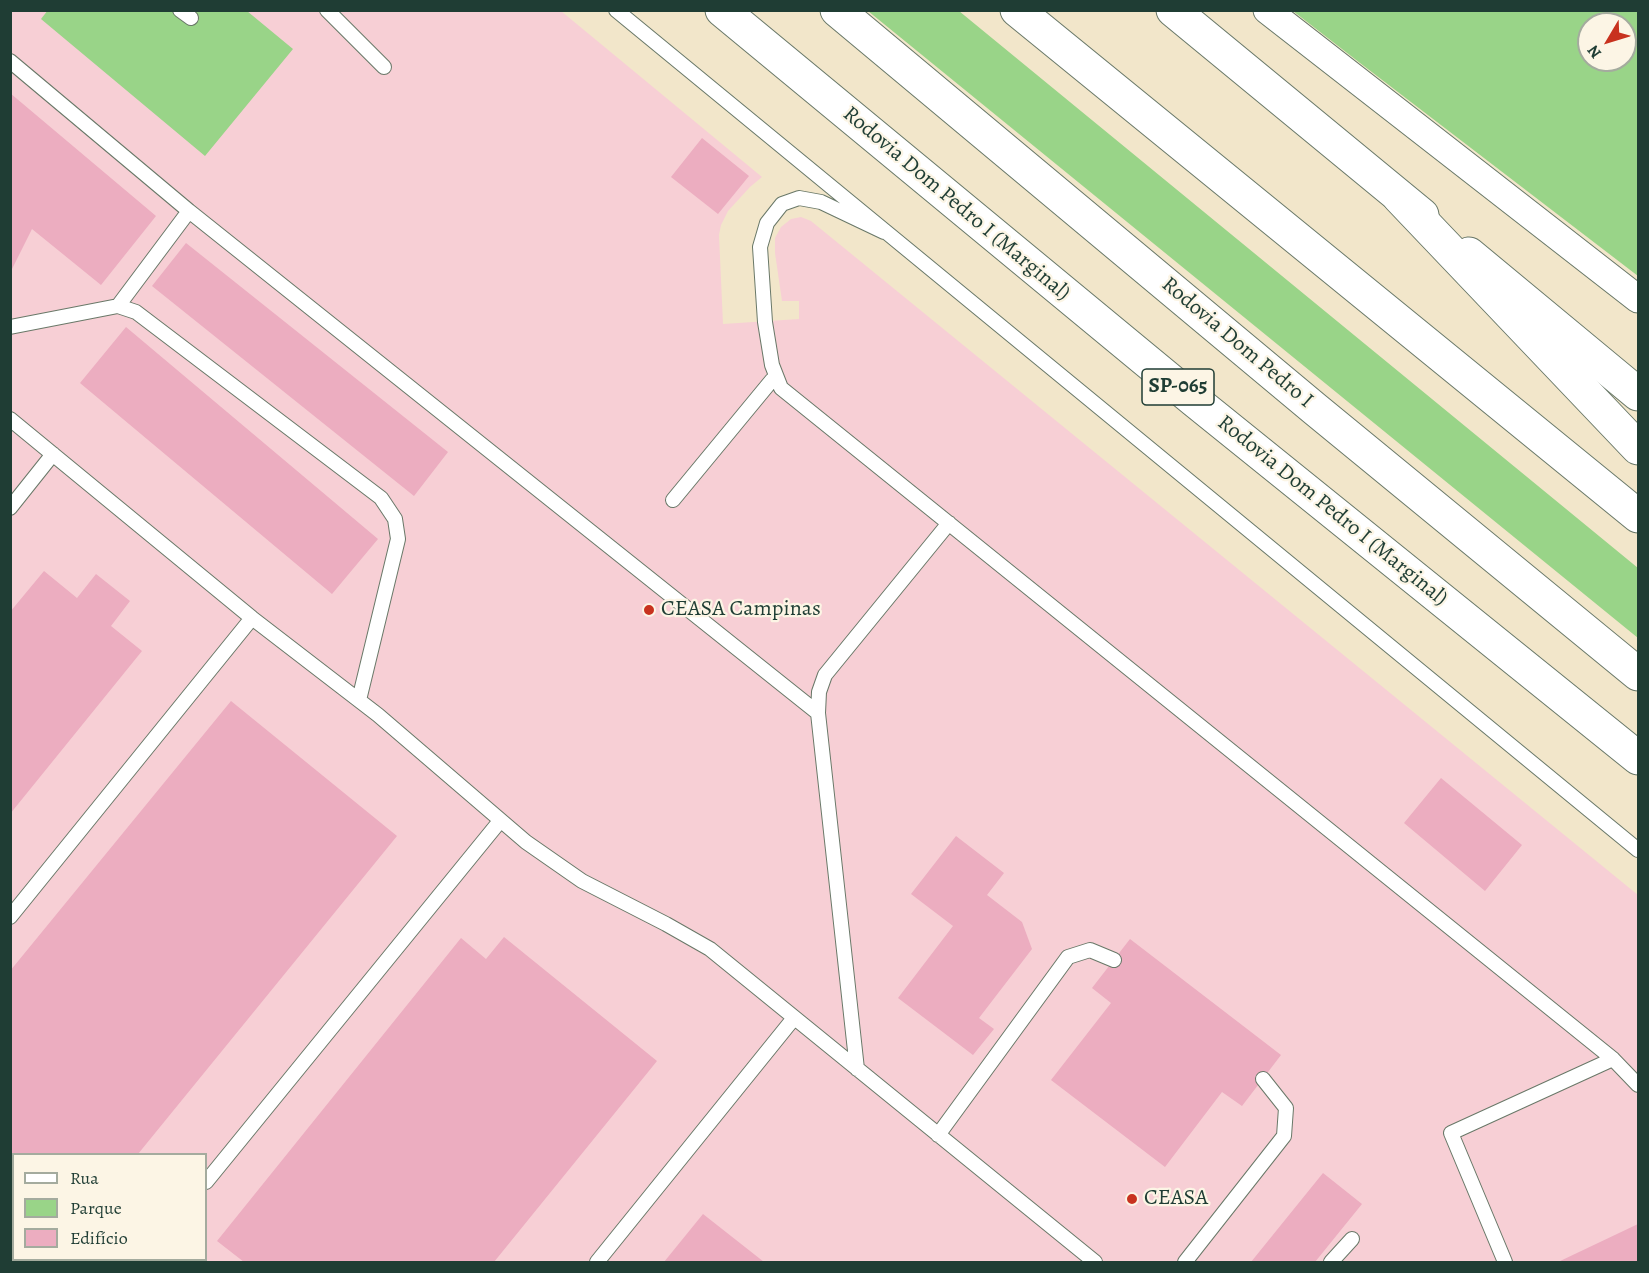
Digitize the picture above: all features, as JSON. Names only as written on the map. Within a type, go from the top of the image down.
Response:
[{"type":"highway","name":"Rodovia Dom Pedro I (Marginal)","points":[[722,10],[1194,400],[1638,758]]},
{"type":"highway","name":"Rodovia Dom Pedro I","points":[[837,10],[1638,674]]},
{"type":"highway","points":[[1017,10],[1638,516]]},
{"type":"highway","points":[[1173,10],[1638,394]]},
{"type":"highway","points":[[1399,197],[1638,448]]},
{"type":"street","points":[[1267,10],[1638,299]]},
{"type":"lane","points":[[327,10],[384,67]]},
{"type":"lane","points":[[616,10],[1638,850]]},
{"type":"lane","points":[[10,61],[189,211],[818,713]]},
{"type":"lane","points":[[884,232],[821,202],[799,198],[782,204],[767,223],[760,247],[765,322],[772,365],[781,388],[1612,1059],[1638,1085]]},
{"type":"lane","points":[[118,306],[189,211]]},
{"type":"lane","points":[[10,327],[118,306],[136,312],[381,498],[395,519],[398,539],[359,700]]},
{"type":"lane","points":[[673,500],[772,380]]},
{"type":"lane","points":[[10,419],[252,618],[378,715],[526,843],[582,881],[710,949],[1095,1263]]},
{"type":"lane","points":[[10,508],[53,454]]},
{"type":"lane","points":[[857,1069],[818,713],[819,692],[825,675],[949,523]]},
{"type":"lane","points":[[10,917],[252,618]]},
{"type":"lane","points":[[207,1181],[500,821]]},
{"type":"lane","points":[[938,1135],[1068,957],[1089,950],[1114,960]]},
{"type":"lane","points":[[597,1263],[794,1018]]},
{"type":"lane","points":[[1505,1263],[1451,1132],[1612,1059]]},
{"type":"lane","points":[[1185,1263],[1284,1136],[1286,1108],[1263,1079]]},
{"type":"lane","points":[[1331,1263],[1352,1239]]},
{"type":"shaded area","name":"CEASA Campinas","points":[[10,11],[561,11],[762,177],[728,211],[721,225],[719,235],[723,324],[799,319],[799,301],[782,301],[775,238],[781,227],[791,219],[801,217],[811,221],[1638,895],[1638,1262],[11,1262]]},
{"type":"green space","points":[[48,10],[247,11],[293,49],[205,156],[41,19]]},
{"type":"green space","points":[[868,11],[959,11],[1638,568],[1638,638]]},
{"type":"green space","points":[[1293,11],[1638,11],[1638,276]]},
{"type":"building","points":[[10,93],[156,216],[101,285],[32,229],[10,273]]},
{"type":"building","points":[[702,138],[749,176],[718,214],[671,177]]},
{"type":"building","points":[[186,243],[448,452],[414,496],[152,286]]},
{"type":"building","points":[[126,327],[378,539],[332,594],[80,383]]},
{"type":"building","points":[[44,571],[77,598],[96,574],[130,601],[111,626],[142,651],[10,814],[10,612]]},
{"type":"building","points":[[231,701],[397,836],[139,1153],[12,1153],[12,1212],[10,1210],[10,971]]},
{"type":"building","points":[[1441,778],[1522,845],[1485,891],[1404,823]]},
{"type":"building","points":[[956,836],[1004,873],[987,895],[1022,922],[1032,949],[979,1018],[994,1029],[973,1055],[898,998],[953,926],[911,894]]},
{"type":"building","points":[[504,937],[657,1061],[494,1262],[244,1262],[217,1241],[461,938],[486,959]]},
{"type":"building","points":[[1130,939],[1281,1055],[1242,1106],[1222,1092],[1165,1167],[1051,1080],[1111,1003],[1092,988]]},
{"type":"building","points":[[1323,1173],[1362,1204],[1315,1262],[1251,1262]]},
{"type":"building","points":[[703,1214],[764,1262],[664,1262]]},
{"type":"building","points":[[1638,1224],[1638,1262],[1558,1262]]},
{"type":"place","name":"CEASA Campinas","points":[[649,610]]},
{"type":"place","name":"CEASA","points":[[1132,1199]]}]
